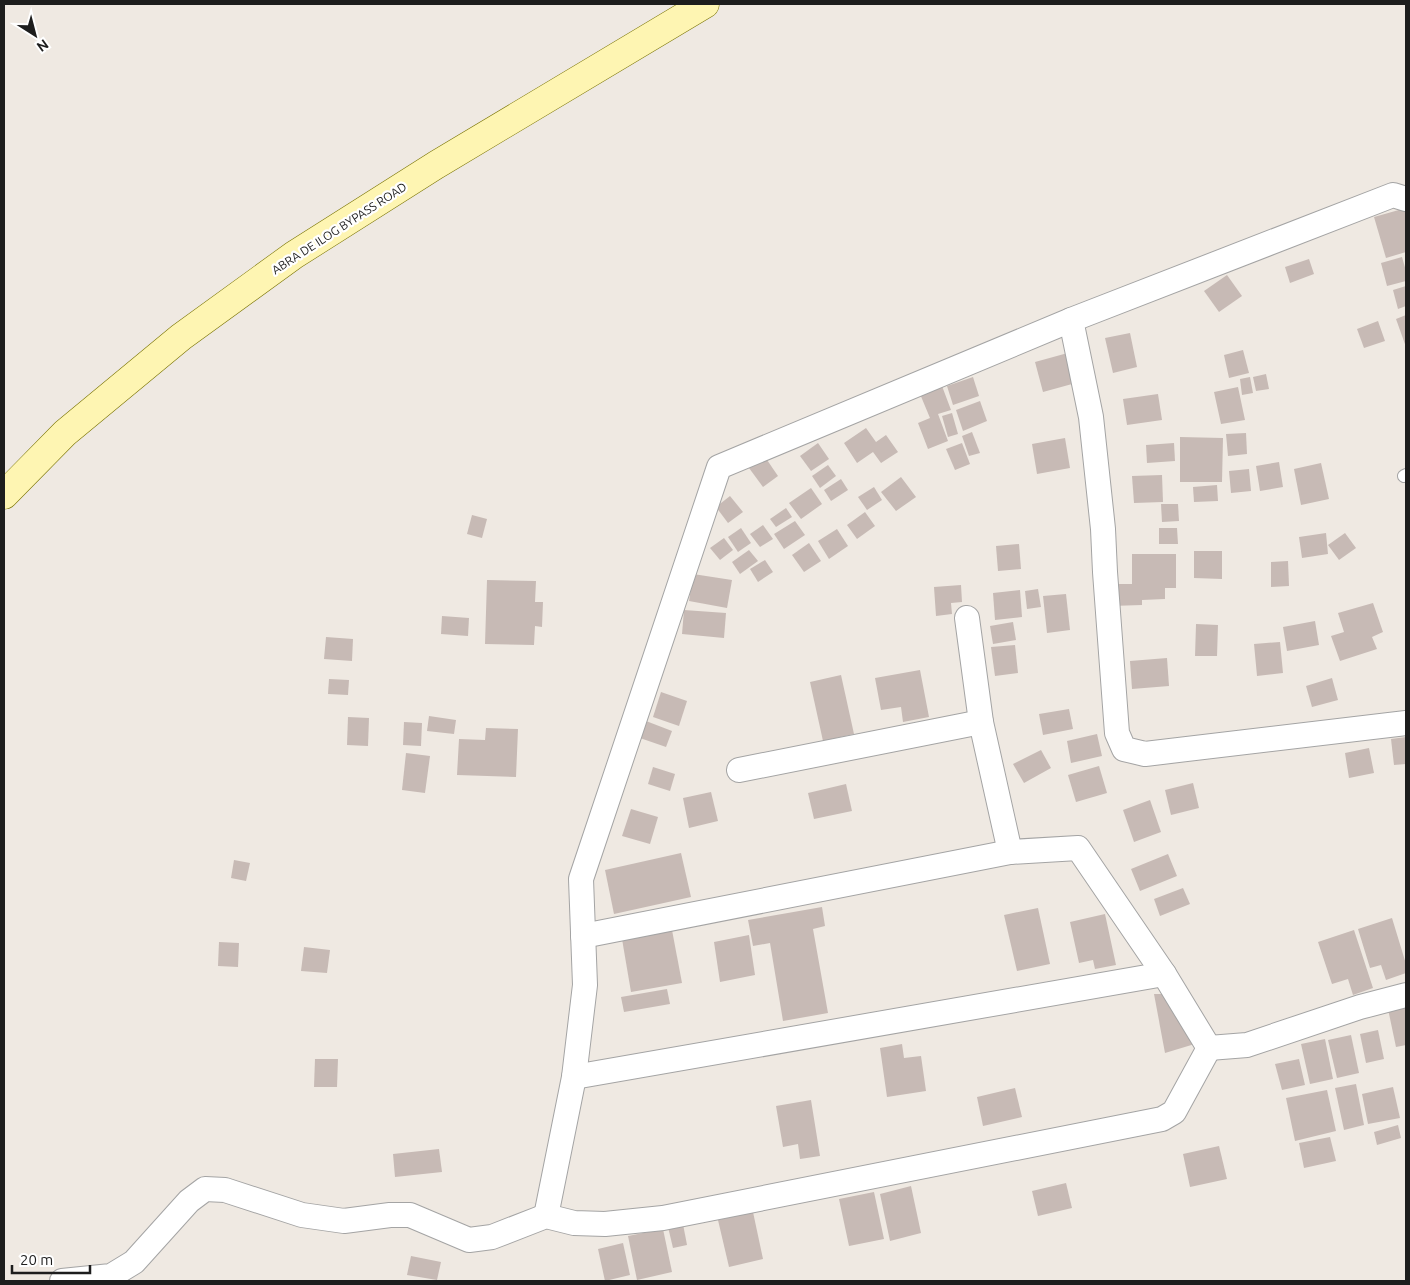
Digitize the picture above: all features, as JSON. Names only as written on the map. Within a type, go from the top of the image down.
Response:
[{"type":"main road","name":"ABRA DE ILOG BYPASS ROAD","points":[[4,495],[65,433],[181,336],[294,256],[436,165],[705,4]]},
{"type":"street","points":[[546,1216],[574,1077],[585,985],[581,879],[719,466],[1071,320],[1393,195],[1406,199]]},
{"type":"street","points":[[1071,320],[1091,417],[1103,529],[1117,733],[1124,749],[1145,754],[1406,723]]},
{"type":"street","points":[[967,618],[981,722],[1010,852]]},
{"type":"street","points":[[738,770],[981,722]]},
{"type":"street","points":[[583,936],[1010,852],[1078,848],[1164,974],[1209,1048]]},
{"type":"street","points":[[574,1077],[1164,974]]},
{"type":"street","points":[[1209,1048],[1247,1045],[1360,1007],[1406,995]]},
{"type":"street","points":[[62,1281],[111,1276],[134,1262],[189,1201],[205,1189],[225,1190],[302,1215],[344,1221],[390,1214],[410,1214],[469,1240],[492,1237],[546,1216],[574,1223],[605,1224],[663,1218],[1162,1119],[1174,1112],[1209,1048]]},
{"type":"building","points":[[1406,208],[1406,252],[1386,258],[1374,217]]},
{"type":"building","points":[[1402,257],[1406,271],[1406,281],[1387,286],[1381,263]]},
{"type":"building","points":[[1309,259],[1314,274],[1290,283],[1285,267]]},
{"type":"building","points":[[1227,275],[1242,296],[1219,312],[1204,291]]},
{"type":"building","points":[[1406,286],[1406,306],[1398,309],[1393,290]]},
{"type":"building","points":[[1406,315],[1406,347],[1396,319]]},
{"type":"building","points":[[1378,321],[1385,341],[1364,348],[1357,329]]},
{"type":"building","points":[[1130,333],[1137,367],[1113,373],[1105,338]]},
{"type":"building","points":[[1243,350],[1249,373],[1229,378],[1224,355]]},
{"type":"building","points":[[1075,351],[1083,381],[1043,392],[1035,362]]},
{"type":"building","points":[[1266,374],[1269,389],[1256,391],[1253,377]]},
{"type":"building","points":[[973,377],[979,396],[953,405],[947,386]]},
{"type":"building","points":[[1250,377],[1253,393],[1242,395],[1240,379]]},
{"type":"building","points":[[942,386],[951,410],[938,414],[948,441],[928,449],[918,423],[930,418],[920,394]]},
{"type":"building","points":[[1238,387],[1245,420],[1221,424],[1214,392]]},
{"type":"building","points":[[1158,394],[1162,420],[1127,425],[1123,399]]},
{"type":"building","points":[[980,401],[987,421],[963,431],[956,410]]},
{"type":"building","points":[[952,413],[958,434],[948,437],[942,416]]},
{"type":"building","points":[[866,428],[876,442],[886,435],[898,452],[881,463],[873,452],[857,463],[844,443]]},
{"type":"building","points":[[972,432],[980,453],[969,456],[962,436]]},
{"type":"building","points":[[1246,433],[1247,454],[1228,456],[1226,434]]},
{"type":"building","points":[[1180,437],[1223,438],[1222,482],[1180,482]]},
{"type":"building","points":[[1065,438],[1070,468],[1037,474],[1032,444]]},
{"type":"building","points":[[818,443],[829,459],[811,471],[800,456]]},
{"type":"building","points":[[962,443],[970,464],[955,470],[946,449]]},
{"type":"building","points":[[1174,443],[1175,461],[1147,463],[1146,445]]},
{"type":"building","points":[[765,457],[778,476],[763,487],[749,468]]},
{"type":"building","points":[[1279,462],[1283,487],[1260,491],[1256,466]]},
{"type":"building","points":[[1321,463],[1329,499],[1301,505],[1294,469]]},
{"type":"building","points":[[828,465],[836,476],[820,488],[812,476]]},
{"type":"building","points":[[1249,469],[1251,491],[1231,493],[1229,471]]},
{"type":"building","points":[[1162,475],[1163,502],[1134,503],[1132,476]]},
{"type":"building","points":[[901,477],[916,497],[896,511],[881,492]]},
{"type":"building","points":[[841,479],[848,490],[831,501],[824,490]]},
{"type":"building","points":[[1217,485],[1218,501],[1194,502],[1193,487]]},
{"type":"building","points":[[874,487],[882,500],[867,510],[858,497]]},
{"type":"building","points":[[811,488],[822,504],[801,519],[789,503]]},
{"type":"building","points":[[730,496],[743,512],[728,523],[716,507]]},
{"type":"building","points":[[1161,504],[1178,504],[1179,521],[1162,522]]},
{"type":"building","points":[[786,508],[792,517],[776,527],[770,519]]},
{"type":"building","points":[[865,512],[875,526],[857,539],[847,525]]},
{"type":"building","points":[[472,515],[487,519],[482,538],[467,534]]},
{"type":"building","points":[[795,521],[805,535],[784,549],[774,534]]},
{"type":"building","points":[[763,525],[773,539],[760,547],[750,534]]},
{"type":"building","points":[[741,528],[751,543],[738,552],[728,537]]},
{"type":"building","points":[[1159,528],[1177,528],[1178,544],[1159,544]]},
{"type":"building","points":[[837,529],[848,546],[829,559],[818,541]]},
{"type":"building","points":[[1326,533],[1328,554],[1302,558],[1299,537]]},
{"type":"building","points":[[1345,533],[1356,548],[1339,560],[1328,545]]},
{"type":"building","points":[[724,538],[733,550],[720,560],[710,548]]},
{"type":"building","points":[[809,543],[821,561],[804,572],[792,555]]},
{"type":"building","points":[[1019,544],[1021,569],[998,571],[996,546]]},
{"type":"building","points":[[749,550],[758,561],[740,574],[732,562]]},
{"type":"building","points":[[1194,551],[1222,551],[1222,579],[1194,578]]},
{"type":"building","points":[[1132,554],[1176,554],[1176,588],[1165,588],[1165,599],[1142,600],[1142,605],[1111,606],[1111,584],[1132,584]]},
{"type":"building","points":[[765,560],[773,572],[758,582],[750,569]]},
{"type":"building","points":[[1288,561],[1289,586],[1271,587],[1271,562]]},
{"type":"building","points":[[693,574],[732,580],[727,608],[689,601]]},
{"type":"building","points":[[487,580],[536,581],[535,602],[543,602],[542,627],[535,626],[534,645],[485,644]]},
{"type":"building","points":[[961,585],[962,602],[951,603],[952,614],[936,616],[934,587]]},
{"type":"building","points":[[1038,589],[1041,607],[1027,609],[1025,591]]},
{"type":"building","points":[[1020,590],[1022,617],[995,620],[993,593]]},
{"type":"building","points":[[1066,594],[1070,630],[1047,633],[1043,596]]},
{"type":"building","points":[[1373,603],[1383,632],[1372,637],[1377,649],[1340,661],[1331,636],[1344,632],[1338,613]]},
{"type":"building","points":[[684,610],[726,613],[724,638],[682,634]]},
{"type":"building","points":[[442,616],[469,618],[468,636],[441,634]]},
{"type":"building","points":[[1315,621],[1319,645],[1287,651],[1283,627]]},
{"type":"building","points":[[1013,622],[1016,640],[993,644],[990,626]]},
{"type":"building","points":[[1196,624],[1218,625],[1217,656],[1195,656]]},
{"type":"building","points":[[326,637],[353,639],[352,661],[324,659]]},
{"type":"building","points":[[1280,642],[1283,673],[1257,676],[1254,644]]},
{"type":"building","points":[[1015,645],[1018,673],[995,676],[991,647]]},
{"type":"building","points":[[1167,658],[1169,686],[1132,689],[1130,661]]},
{"type":"building","points":[[920,670],[929,717],[903,722],[901,707],[881,710],[875,678]]},
{"type":"building","points":[[841,675],[854,734],[823,741],[810,682]]},
{"type":"building","points":[[1332,678],[1338,700],[1312,707],[1306,686]]},
{"type":"building","points":[[329,679],[349,680],[348,695],[328,694]]},
{"type":"building","points":[[661,692],[687,701],[679,726],[653,717]]},
{"type":"building","points":[[1069,709],[1073,729],[1043,735],[1039,714]]},
{"type":"building","points":[[429,716],[456,720],[454,734],[427,731]]},
{"type":"building","points":[[348,717],[369,718],[368,746],[347,745]]},
{"type":"building","points":[[646,721],[672,731],[666,747],[640,738]]},
{"type":"building","points":[[404,722],[422,723],[421,746],[403,745]]},
{"type":"building","points":[[486,728],[518,729],[516,777],[457,775],[459,739],[485,740]]},
{"type":"building","points":[[1097,734],[1102,756],[1071,763],[1067,741]]},
{"type":"building","points":[[1406,737],[1406,764],[1394,765],[1391,739]]},
{"type":"building","points":[[1369,748],[1374,773],[1349,778],[1345,753]]},
{"type":"building","points":[[1041,750],[1051,768],[1024,783],[1013,764]]},
{"type":"building","points":[[406,753],[430,756],[425,793],[402,790]]},
{"type":"building","points":[[1099,766],[1107,793],[1076,802],[1068,775]]},
{"type":"building","points":[[653,767],[675,774],[670,791],[648,784]]},
{"type":"building","points":[[1193,783],[1199,808],[1171,815],[1165,790]]},
{"type":"building","points":[[846,784],[852,811],[814,819],[808,793]]},
{"type":"building","points":[[711,792],[718,821],[689,828],[683,798]]},
{"type":"building","points":[[1150,800],[1161,832],[1134,842],[1123,810]]},
{"type":"building","points":[[631,809],[658,817],[650,844],[622,836]]},
{"type":"building","points":[[681,853],[691,897],[614,914],[605,870]]},
{"type":"building","points":[[1168,854],[1177,876],[1140,891],[1131,869]]},
{"type":"building","points":[[234,860],[250,863],[246,881],[231,878]]},
{"type":"building","points":[[1183,888],[1190,904],[1160,916],[1154,899]]},
{"type":"building","points":[[822,907],[825,926],[813,929],[828,1013],[783,1021],[770,943],[753,946],[748,920]]},
{"type":"building","points":[[1038,908],[1050,964],[1017,971],[1004,915]]},
{"type":"building","points":[[1105,914],[1116,965],[1095,969],[1093,960],[1079,963],[1070,922]]},
{"type":"building","points":[[1392,918],[1406,964],[1406,973],[1386,980],[1381,965],[1370,968],[1358,929]]},
{"type":"building","points":[[672,930],[682,983],[631,992],[622,939]]},
{"type":"building","points":[[1354,930],[1373,988],[1353,995],[1348,979],[1332,984],[1318,942]]},
{"type":"building","points":[[749,935],[755,975],[720,982],[714,942]]},
{"type":"building","points":[[219,942],[239,943],[238,967],[218,966]]},
{"type":"building","points":[[304,947],[330,950],[327,973],[301,971]]},
{"type":"building","points":[[667,989],[670,1004],[624,1012],[621,997]]},
{"type":"building","points":[[1154,994],[1167,994],[1198,1043],[1165,1053]]},
{"type":"building","points":[[1406,1005],[1406,1045],[1396,1047],[1388,1009]]},
{"type":"building","points":[[1378,1030],[1384,1059],[1366,1063],[1360,1034]]},
{"type":"building","points":[[1351,1035],[1359,1073],[1337,1078],[1328,1040]]},
{"type":"building","points":[[1325,1039],[1333,1079],[1310,1084],[1301,1044]]},
{"type":"building","points":[[902,1044],[904,1058],[921,1056],[926,1091],[887,1097],[880,1048]]},
{"type":"building","points":[[315,1059],[338,1059],[337,1087],[314,1087]]},
{"type":"building","points":[[1299,1059],[1305,1085],[1282,1090],[1275,1064]]},
{"type":"building","points":[[1356,1084],[1364,1125],[1344,1130],[1335,1088]]},
{"type":"building","points":[[1393,1087],[1400,1118],[1368,1124],[1362,1094]]},
{"type":"building","points":[[1015,1088],[1022,1117],[983,1126],[977,1097]]},
{"type":"building","points":[[1327,1090],[1336,1131],[1295,1141],[1286,1098]]},
{"type":"building","points":[[811,1100],[820,1156],[800,1159],[798,1144],[783,1147],[776,1106]]},
{"type":"building","points":[[1398,1125],[1401,1138],[1377,1145],[1374,1132]]},
{"type":"building","points":[[1330,1137],[1336,1161],[1304,1168],[1299,1143]]},
{"type":"building","points":[[1219,1146],[1227,1179],[1190,1187],[1183,1154]]},
{"type":"building","points":[[439,1149],[442,1172],[395,1177],[393,1154]]},
{"type":"building","points":[[1066,1183],[1072,1208],[1038,1216],[1032,1191]]},
{"type":"building","points":[[911,1186],[921,1233],[890,1241],[880,1194]]},
{"type":"building","points":[[874,1192],[884,1239],[849,1246],[839,1199]]},
{"type":"building","points":[[753,1212],[763,1259],[729,1267],[718,1220]]},
{"type":"building","points":[[683,1224],[687,1245],[673,1248],[668,1227]]},
{"type":"building","points":[[663,1229],[672,1272],[637,1280],[628,1236]]},
{"type":"building","points":[[623,1243],[630,1275],[605,1281],[598,1249]]},
{"type":"building","points":[[411,1256],[441,1262],[437,1280],[407,1275]]}]
